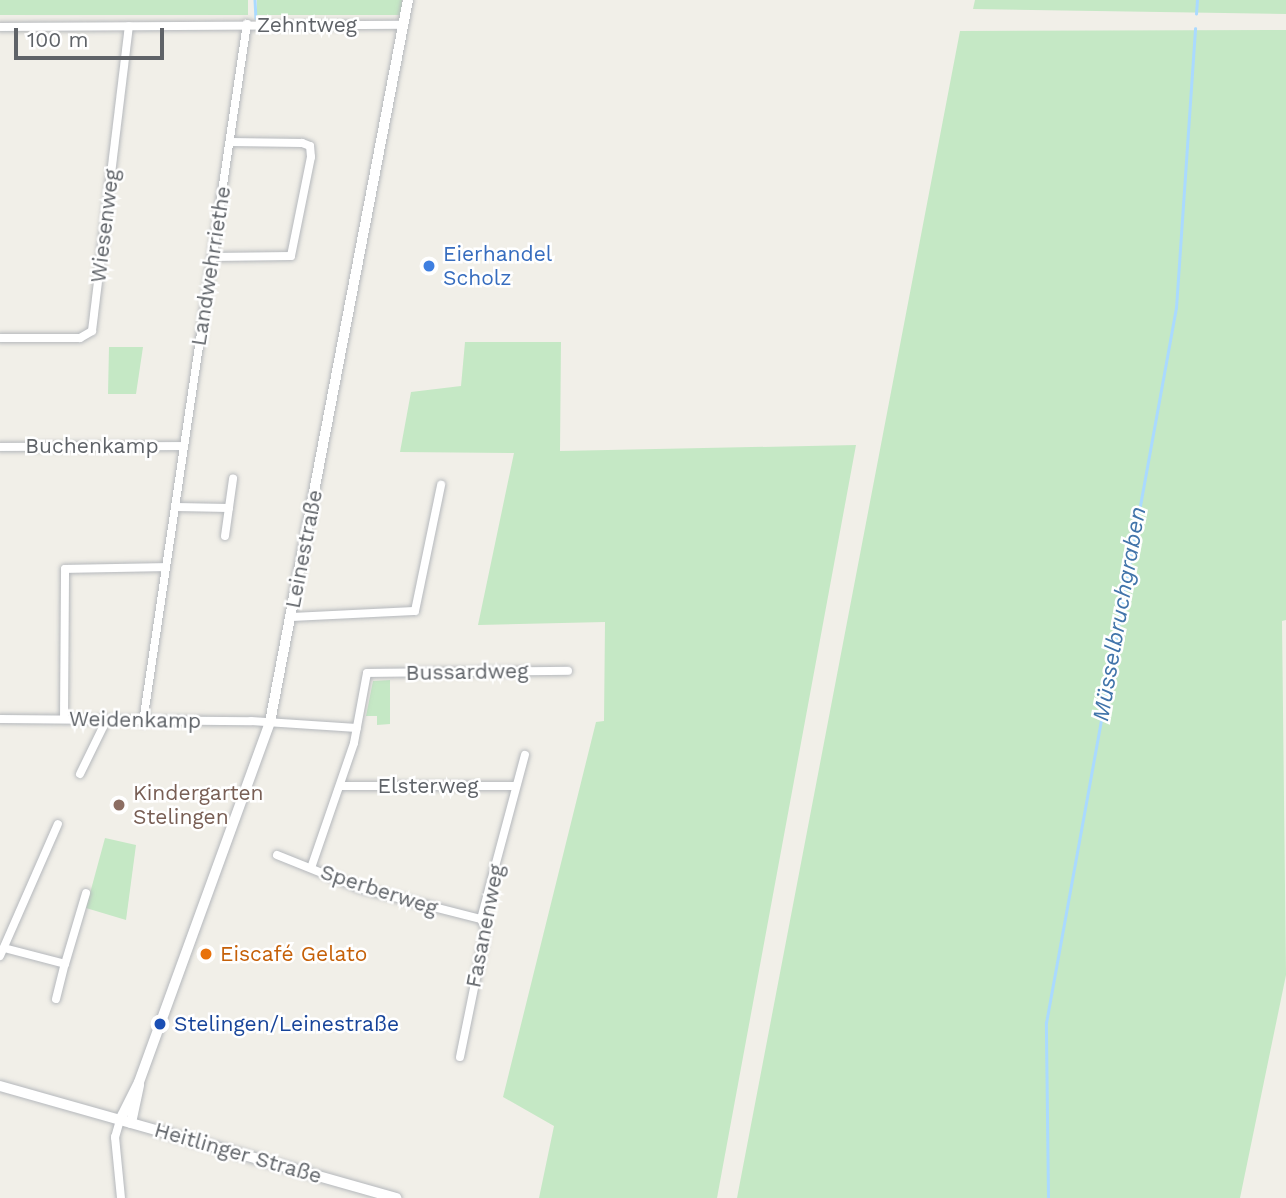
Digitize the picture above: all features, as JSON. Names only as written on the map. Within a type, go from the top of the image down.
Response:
[{"type":"street","name":"Leinestraße","points":[[125,1121],[270,722],[408,0]]},
{"type":"street","name":"Landwehrriethe","points":[[143,722],[247,24]]},
{"type":"street","name":"Zehntweg","points":[[0,27],[403,25]]},
{"type":"street","name":"Wiesenweg","points":[[0,338],[80,338],[92,331],[129,26]]},
{"type":"street","points":[[213,257],[291,256],[312,157],[307,144],[230,142]]},
{"type":"street","name":"Buchenkamp","points":[[0,447],[184,446]]},
{"type":"street","points":[[225,536],[233,479]]},
{"type":"street","points":[[291,617],[415,611],[441,485]]},
{"type":"street","points":[[176,507],[229,508]]},
{"type":"street","points":[[64,719],[65,569],[166,568]]},
{"type":"street","name":"Bussardweg","points":[[357,728],[367,673],[568,671]]},
{"type":"street","name":"Weidenkamp","points":[[0,719],[270,722],[357,728]]},
{"type":"street","points":[[80,774],[106,720]]},
{"type":"street","points":[[311,868],[357,728]]},
{"type":"street","name":"Fasanenweg","points":[[460,1057],[486,929],[481,919],[525,755]]},
{"type":"street","name":"Elsterweg","points":[[340,786],[516,786]]},
{"type":"street","points":[[58,824],[2,952],[65,964]]},
{"type":"street","name":"Sperberweg","points":[[277,855],[359,888],[481,919]]},
{"type":"street","points":[[55,999],[86,893]]},
{"type":"street","name":"Heitlinger Straße","points":[[0,1086],[397,1198]]},
{"type":"street","points":[[121,1198],[115,1137],[125,1121]]},
{"type":"green space","points":[[0,0],[248,0],[248,15],[0,15]]},
{"type":"green space","points":[[257,0],[402,0],[402,15],[257,15]]},
{"type":"green space","points":[[975,0],[1286,0],[1286,14],[973,9]]},
{"type":"green space","points":[[1286,30],[1286,620],[1282,621],[1286,975],[1240,1198],[737,1198],[960,31]]},
{"type":"green space","points":[[465,342],[561,342],[560,451],[856,445],[717,1198],[539,1198],[554,1126],[503,1097],[596,722],[604,721],[605,622],[478,625],[514,453],[400,452],[411,392],[461,386]]},
{"type":"green space","points":[[109,347],[143,347],[136,394],[108,394]]},
{"type":"green space","points":[[390,680],[390,724],[377,725],[377,716],[366,716],[373,681]]},
{"type":"green space","points":[[105,838],[136,845],[126,920],[86,908]]},
{"type":"waterway","points":[[255,0],[256,18]]},
{"type":"waterway","name":"Müsselbruchgraben","points":[[1196,14],[1197,0]]},
{"type":"waterway","name":"Müsselbruchgraben","points":[[1048,1198],[1046,1023],[1176,308],[1195,29]]},
{"type":"place","name":"Eierhandel Scholz","points":[[429,266]]},
{"type":"place","name":"Kindergarten Stelingen","points":[[119,805]]},
{"type":"place","name":"Eiscafé Gelato","points":[[206,954]]},
{"type":"place","name":"Stelingen/Leinestraße","points":[[160,1024]]}]
